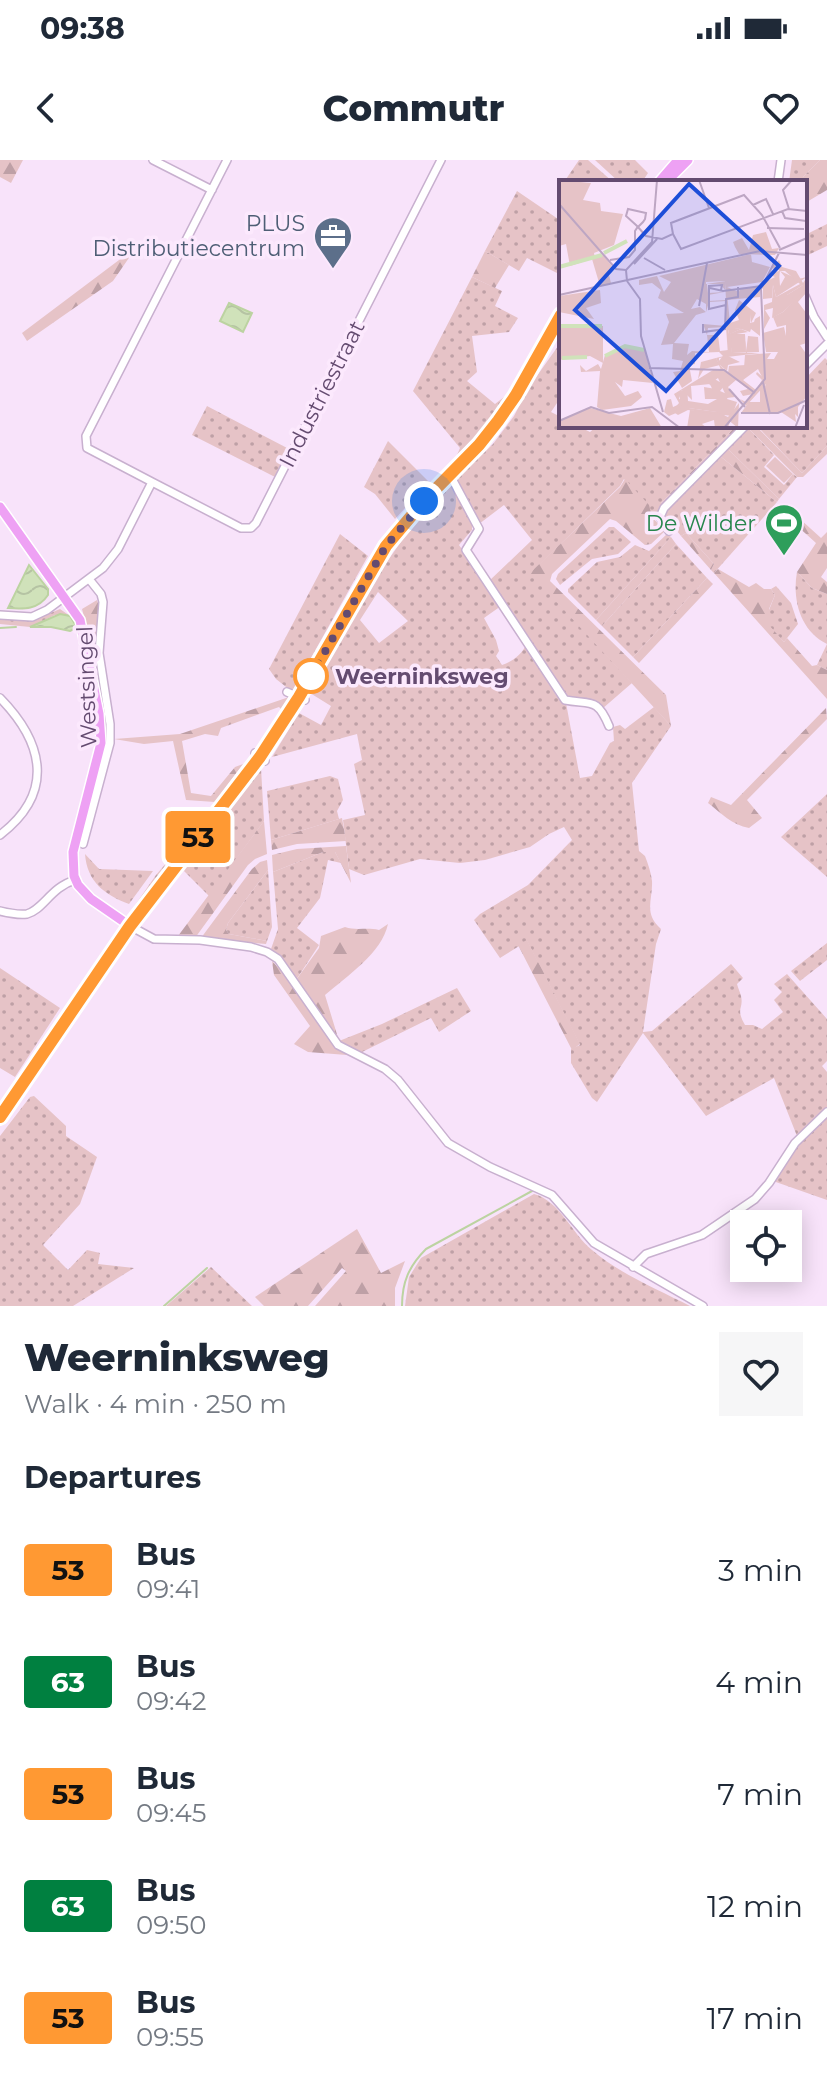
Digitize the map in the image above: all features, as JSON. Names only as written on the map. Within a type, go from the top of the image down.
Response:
[{"type":"main road","points":[[661,180],[678,160]]},
{"type":"main road","points":[[668,180],[688,160]]},
{"type":"main road","points":[[0,1117],[130,926],[302,698],[386,546],[498,421],[559,318]]},
{"type":"main road","name":"Westsingel","points":[[0,507],[66,596],[80,620],[101,733],[99,753],[73,852],[75,880]]},
{"type":"main road","points":[[75,880],[91,899],[130,926]]},
{"type":"street","points":[[153,160],[212,190],[227,160]]},
{"type":"street","name":"Industriestraat","points":[[212,190],[86,436],[87,448],[241,528],[251,528],[441,160]]},
{"type":"street","points":[[778,180],[781,160]]},
{"type":"street","points":[[807,301],[827,337]]},
{"type":"street","points":[[807,364],[827,344]]},
{"type":"street","points":[[669,531],[660,517],[664,508],[743,428]]},
{"type":"street","points":[[450,475],[479,529],[466,550],[475,565],[565,700],[592,703],[600,708],[609,726]]},
{"type":"street","points":[[0,615],[32,617],[89,579],[112,558],[152,482]]},
{"type":"street","name":"Westsingel","points":[[83,844],[111,735],[99,653],[103,602],[101,594],[89,579]]},
{"type":"street","points":[[287,692],[302,698]]},
{"type":"street","points":[[0,698],[29,733],[35,749],[36,771],[30,801],[18,819],[0,835]]},
{"type":"street","points":[[0,911],[32,912],[57,888],[75,880]]},
{"type":"street","points":[[130,926],[154,939],[200,940],[251,947],[278,959],[338,1045],[385,1069],[398,1080],[448,1143],[490,1167],[552,1195],[594,1243],[703,1306]]},
{"type":"street","points":[[633,1267],[646,1254],[702,1235],[755,1199],[795,1143],[827,1112]]},
{"type":"green space","points":[[0,160],[23,160],[11,183],[0,177]]},
{"type":"green space","points":[[579,160],[588,160],[611,180],[565,180]]},
{"type":"green space","points":[[595,160],[635,160],[648,173],[643,180],[617,180]]},
{"type":"green space","points":[[792,160],[820,160],[803,177],[804,180],[789,180]]},
{"type":"green space","points":[[820,160],[827,160],[827,190],[807,202],[807,180],[803,177]]},
{"type":"green space","points":[[517,191],[559,220],[559,274],[527,258],[519,271],[485,251]]},
{"type":"green space","points":[[827,224],[827,246],[808,255],[807,234]]},
{"type":"green space","points":[[131,251],[113,281],[27,341],[22,333]]},
{"type":"green space","points":[[485,251],[509,265],[495,288],[472,277]]},
{"type":"green space","points":[[472,277],[502,291],[495,306],[518,318],[509,332],[472,336],[477,372],[467,381],[495,404],[508,394],[485,426],[457,455],[460,448],[413,391]]},
{"type":"green space","points":[[559,345],[559,400],[551,412],[559,416],[559,428],[582,428],[590,432],[595,428],[734,428],[661,503],[661,508],[652,517],[648,505],[624,479],[531,573],[632,683],[602,709],[593,700],[567,698],[489,581],[532,540],[504,505],[479,524],[457,479],[493,444],[514,416],[529,387]]},
{"type":"green space","points":[[825,358],[827,360],[827,446],[802,473],[759,428],[807,428],[807,377]]},
{"type":"green space","points":[[207,406],[289,449],[275,477],[192,435]]},
{"type":"green space","points":[[734,428],[741,428],[661,508],[661,503]]},
{"type":"green space","points":[[748,428],[774,455],[764,467],[784,485],[793,474],[797,477],[779,499],[728,449]]},
{"type":"green space","points":[[748,428],[759,428],[802,473],[827,446],[827,454],[803,477],[797,477]]},
{"type":"green space","points":[[388,441],[429,482],[395,519],[375,494],[364,487]]},
{"type":"green space","points":[[728,449],[779,499],[777,502],[720,456]]},
{"type":"green space","points":[[720,456],[777,502],[714,573],[711,570],[714,564],[686,533],[681,536],[663,513]]},
{"type":"green space","points":[[775,457],[793,474],[784,483],[766,466]]},
{"type":"green space","points":[[625,479],[649,505],[652,517],[665,531],[651,544],[645,545],[610,519],[552,574],[550,581],[666,695],[671,726],[530,573]]},
{"type":"green space","points":[[452,485],[472,522],[472,530],[459,545],[501,606],[484,618],[496,640],[499,651],[496,656],[502,665],[506,664],[526,645],[556,695],[566,703],[580,778],[592,776],[614,741],[613,727],[620,725],[625,729],[654,707],[671,726],[632,783],[639,851],[645,856],[652,878],[651,912],[661,929],[643,1032],[652,1031],[731,964],[743,978],[737,984],[742,1000],[742,1019],[745,1025],[762,1029],[783,1012],[774,1000],[782,992],[774,984],[787,974],[827,1019],[827,1061],[822,1066],[827,1072],[827,1108],[797,1136],[774,1078],[706,1116],[643,1033],[597,1102],[592,1098],[571,1063],[571,1049],[580,1045],[527,941],[500,958],[474,920],[528,885],[572,840],[564,827],[530,847],[485,860],[460,863],[420,859],[364,875],[349,869],[343,820],[365,815],[354,764],[362,760],[357,734],[272,757],[299,713],[321,725],[331,706],[310,693],[386,563],[410,529]],"holes":[[[378,592],[408,621],[379,643],[360,620]]]},
{"type":"green space","points":[[789,509],[821,538],[827,532],[827,568],[821,577],[827,582],[827,594],[812,588],[797,572],[816,543],[795,524],[784,536],[781,533],[791,521],[784,515]]},
{"type":"green space","points":[[609,527],[614,527],[631,542],[618,554],[592,559],[560,585],[556,579],[558,574]]},
{"type":"green space","points":[[686,533],[714,564],[711,570],[681,536]]},
{"type":"green space","points":[[340,534],[368,556],[293,690],[290,690],[269,669]]},
{"type":"green space","points":[[667,534],[671,537],[596,620],[568,592],[597,562],[620,557],[635,545],[649,551]]},
{"type":"green space","points":[[671,537],[676,544],[602,626],[596,620]]},
{"type":"green space","points":[[676,544],[707,578],[633,657],[602,626]]},
{"type":"green space","points":[[718,569],[749,587],[756,583],[764,589],[771,589],[775,595],[769,609],[769,625],[784,642],[787,638],[812,666],[827,670],[827,699],[714,573]]},
{"type":"green space","points":[[797,572],[812,588],[827,594],[827,644],[804,623],[797,603]]},
{"type":"green space","points":[[707,578],[713,584],[639,663],[633,657]]},
{"type":"green space","points":[[776,586],[791,603],[798,624],[784,642],[768,625],[769,610],[775,595],[771,589]]},
{"type":"green space","points":[[97,600],[100,609],[97,665],[82,609]]},
{"type":"green space","points":[[60,609],[70,616],[55,615],[30,627],[0,624],[0,618],[34,620]]},
{"type":"green space","points":[[827,644],[827,670],[817,665]]},
{"type":"green space","points":[[289,697],[281,709],[279,707],[221,728],[218,736],[205,734],[182,741],[191,793],[211,796],[235,767],[243,764],[215,802],[186,800],[173,741],[144,744],[114,739],[180,734]]},
{"type":"green space","points":[[826,708],[827,719],[747,800],[762,818],[749,828],[727,818],[708,803],[711,797],[731,805]]},
{"type":"green space","points":[[261,768],[264,821],[209,896],[184,871]]},
{"type":"green space","points":[[330,776],[338,779],[343,800],[337,811],[339,819],[271,840],[267,791]]},
{"type":"green space","points":[[827,794],[827,877],[781,837]]},
{"type":"green space","points":[[342,818],[346,841],[297,844],[272,850],[271,840]]},
{"type":"green space","points":[[264,821],[267,854],[248,865],[195,938],[178,936]]},
{"type":"green space","points":[[195,834],[138,909],[133,908],[156,875]]},
{"type":"green space","points":[[346,846],[351,883],[335,852],[323,852],[273,872],[272,855],[297,849]]},
{"type":"green space","points":[[323,852],[335,852],[341,863],[328,860],[320,898],[297,928],[319,945],[296,980],[271,949],[278,929],[273,872]]},
{"type":"green space","points":[[85,854],[99,869],[153,871],[129,904],[112,896],[93,880]]},
{"type":"green space","points":[[267,860],[268,870],[226,930],[229,934],[267,941],[266,944],[201,938],[252,869]]},
{"type":"green space","points":[[268,870],[272,927],[267,941],[229,934],[226,930],[228,923]]},
{"type":"green space","points":[[388,924],[379,945],[325,995],[339,1041],[296,980],[319,948],[321,936],[345,927],[379,930]]},
{"type":"green space","points":[[527,940],[580,1044],[572,1050],[518,945]]},
{"type":"green space","points":[[827,943],[827,960],[800,981],[791,971]]},
{"type":"green space","points":[[272,961],[292,984],[326,1034],[347,1055],[308,1052],[294,1044],[310,1026],[274,975]]},
{"type":"green space","points":[[0,968],[60,1008],[15,1077],[0,1068]]},
{"type":"green space","points":[[457,988],[471,1011],[439,1032],[431,1018],[358,1054],[339,1041],[382,1024]]},
{"type":"green space","points":[[34,1096],[66,1126],[66,1136],[97,1157],[80,1204],[43,1245],[68,1270],[87,1250],[100,1253],[98,1264],[134,1268],[73,1306],[0,1306],[0,1136],[30,1097]]},
{"type":"green space","points":[[827,1116],[827,1200],[773,1181],[803,1138]]},
{"type":"green space","points":[[534,1194],[551,1203],[602,1258],[639,1281],[690,1306],[405,1306],[409,1277],[421,1258]]},
{"type":"green space","points":[[357,1229],[381,1273],[405,1261],[395,1288],[395,1306],[315,1306],[346,1271],[342,1268],[308,1306],[264,1306],[255,1297]]},
{"type":"green space","points":[[211,1267],[252,1306],[166,1306]]},
{"type":"water","points":[[229,303],[252,313],[243,332],[220,321]]},
{"type":"water","points":[[29,565],[48,589],[48,595],[35,606],[8,608]]},
{"type":"water","points":[[60,614],[70,616],[75,624],[74,629],[30,627]]},
{"type":"waterway","points":[[0,628],[16,627]]},
{"type":"waterway","points":[[402,1306],[408,1275],[426,1249],[532,1191]]},
{"type":"waterway","points":[[164,1306],[207,1268]]},
{"type":"bus line","name":"53","points":[[0,1117],[130,926],[260,757],[299,697],[386,546],[498,421],[559,318]]},
{"type":"place","name":"PLUS Distributiecentrum","points":[[333,270]]},
{"type":"place","name":"De Wilder","points":[[784,557]]},
{"type":"place","name":"Weerninksweg","points":[[311,676]]},
{"type":"route","points":[[311,676],[386,546],[424,501]]}]
